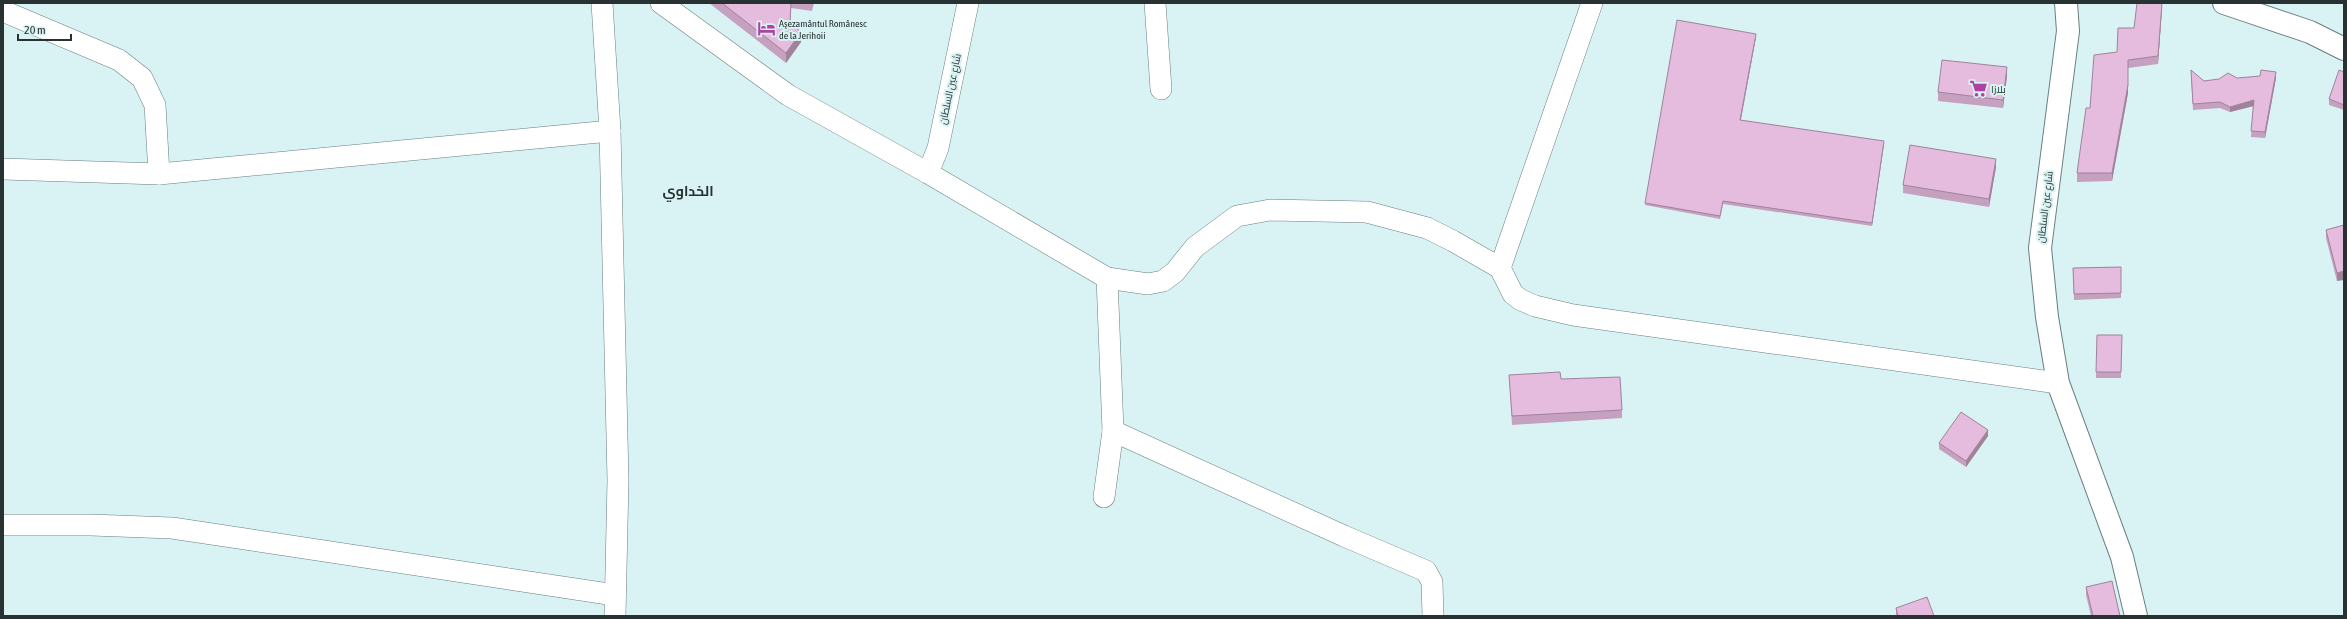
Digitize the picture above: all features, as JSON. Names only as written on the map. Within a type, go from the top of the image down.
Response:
[{"type":"street","points":[[602,3],[610,130],[618,480],[615,616]]},
{"type":"street","points":[[661,3],[788,95],[928,173],[1107,278],[1148,284],[1163,281],[1176,272],[1195,247],[1223,224],[1237,216],[1270,210],[1367,212],[1427,228],[1500,268],[1510,290],[1521,300],[1535,306],[1574,315],[2058,383]]},
{"type":"street","name":"شارع عين السلطان","points":[[928,173],[938,148],[968,3]]},
{"type":"street","points":[[1156,3],[1161,89]]},
{"type":"street","points":[[1500,268],[1592,3]]},
{"type":"street","name":"شارع عين السلطان","points":[[2066,3],[2068,31]]},
{"type":"street","name":"شارع عين السلطان","points":[[2078,3],[2068,31],[2060,75],[2040,248],[2047,317],[2058,383],[2122,557],[2136,616]]},
{"type":"street","points":[[2224,3],[2310,32],[2344,50]]},
{"type":"street","points":[[3,11],[119,60],[142,78],[155,106],[159,174]]},
{"type":"street","points":[[3,169],[159,174],[610,130]]},
{"type":"street","points":[[1104,497],[1114,431],[1107,278]]},
{"type":"street","points":[[1114,431],[1344,536],[1426,571],[1432,582],[1433,616]]},
{"type":"street","points":[[3,526],[91,525],[172,528],[615,595]]},
{"type":"building","name":"Aşezamântul Românesc de la Jerihoii","points":[[722,3],[791,3],[790,23],[801,32],[786,53]]},
{"type":"building","points":[[2137,3],[2162,3],[2158,56],[2128,60],[2128,85],[2112,173],[2077,173],[2086,108],[2090,108],[2094,55],[2117,52],[2118,28],[2134,28]]},
{"type":"building","points":[[1677,20],[1756,34],[1740,120],[1884,141],[1872,223],[1723,201],[1720,216],[1645,203]]},
{"type":"building","points":[[1942,60],[2007,67],[2003,100],[1938,92]]},
{"type":"building","points":[[2191,70],[2204,81],[2219,79],[2228,73],[2237,78],[2260,76],[2261,70],[2276,72],[2265,132],[2251,131],[2254,100],[2230,107],[2220,102],[2193,104]]},
{"type":"building","points":[[2339,70],[2344,72],[2344,105],[2329,99]]},
{"type":"building","points":[[1910,145],[1996,159],[1989,199],[1903,185]]},
{"type":"building","points":[[2344,225],[2344,271],[2337,273],[2326,230]]},
{"type":"building","points":[[2121,267],[2121,293],[2074,294],[2073,268]]},
{"type":"building","points":[[2097,335],[2122,335],[2121,372],[2096,372]]},
{"type":"building","points":[[1560,372],[1561,379],[1620,377],[1622,410],[1512,416],[1509,375]]},
{"type":"building","points":[[1961,412],[1988,430],[1966,461],[1939,443]]},
{"type":"building","points":[[2112,581],[2120,616],[2093,616],[2086,587]]},
{"type":"building","points":[[1927,597],[1934,616],[1898,616],[1896,608]]},
{"type":"place","name":"Aşezamântul Românesc de la Jerihoii","points":[[766,29]]},
{"type":"place","name":"بلازا","points":[[1978,89]]},
{"type":"district","name":"الخداوي","points":[[688,191]]}]
